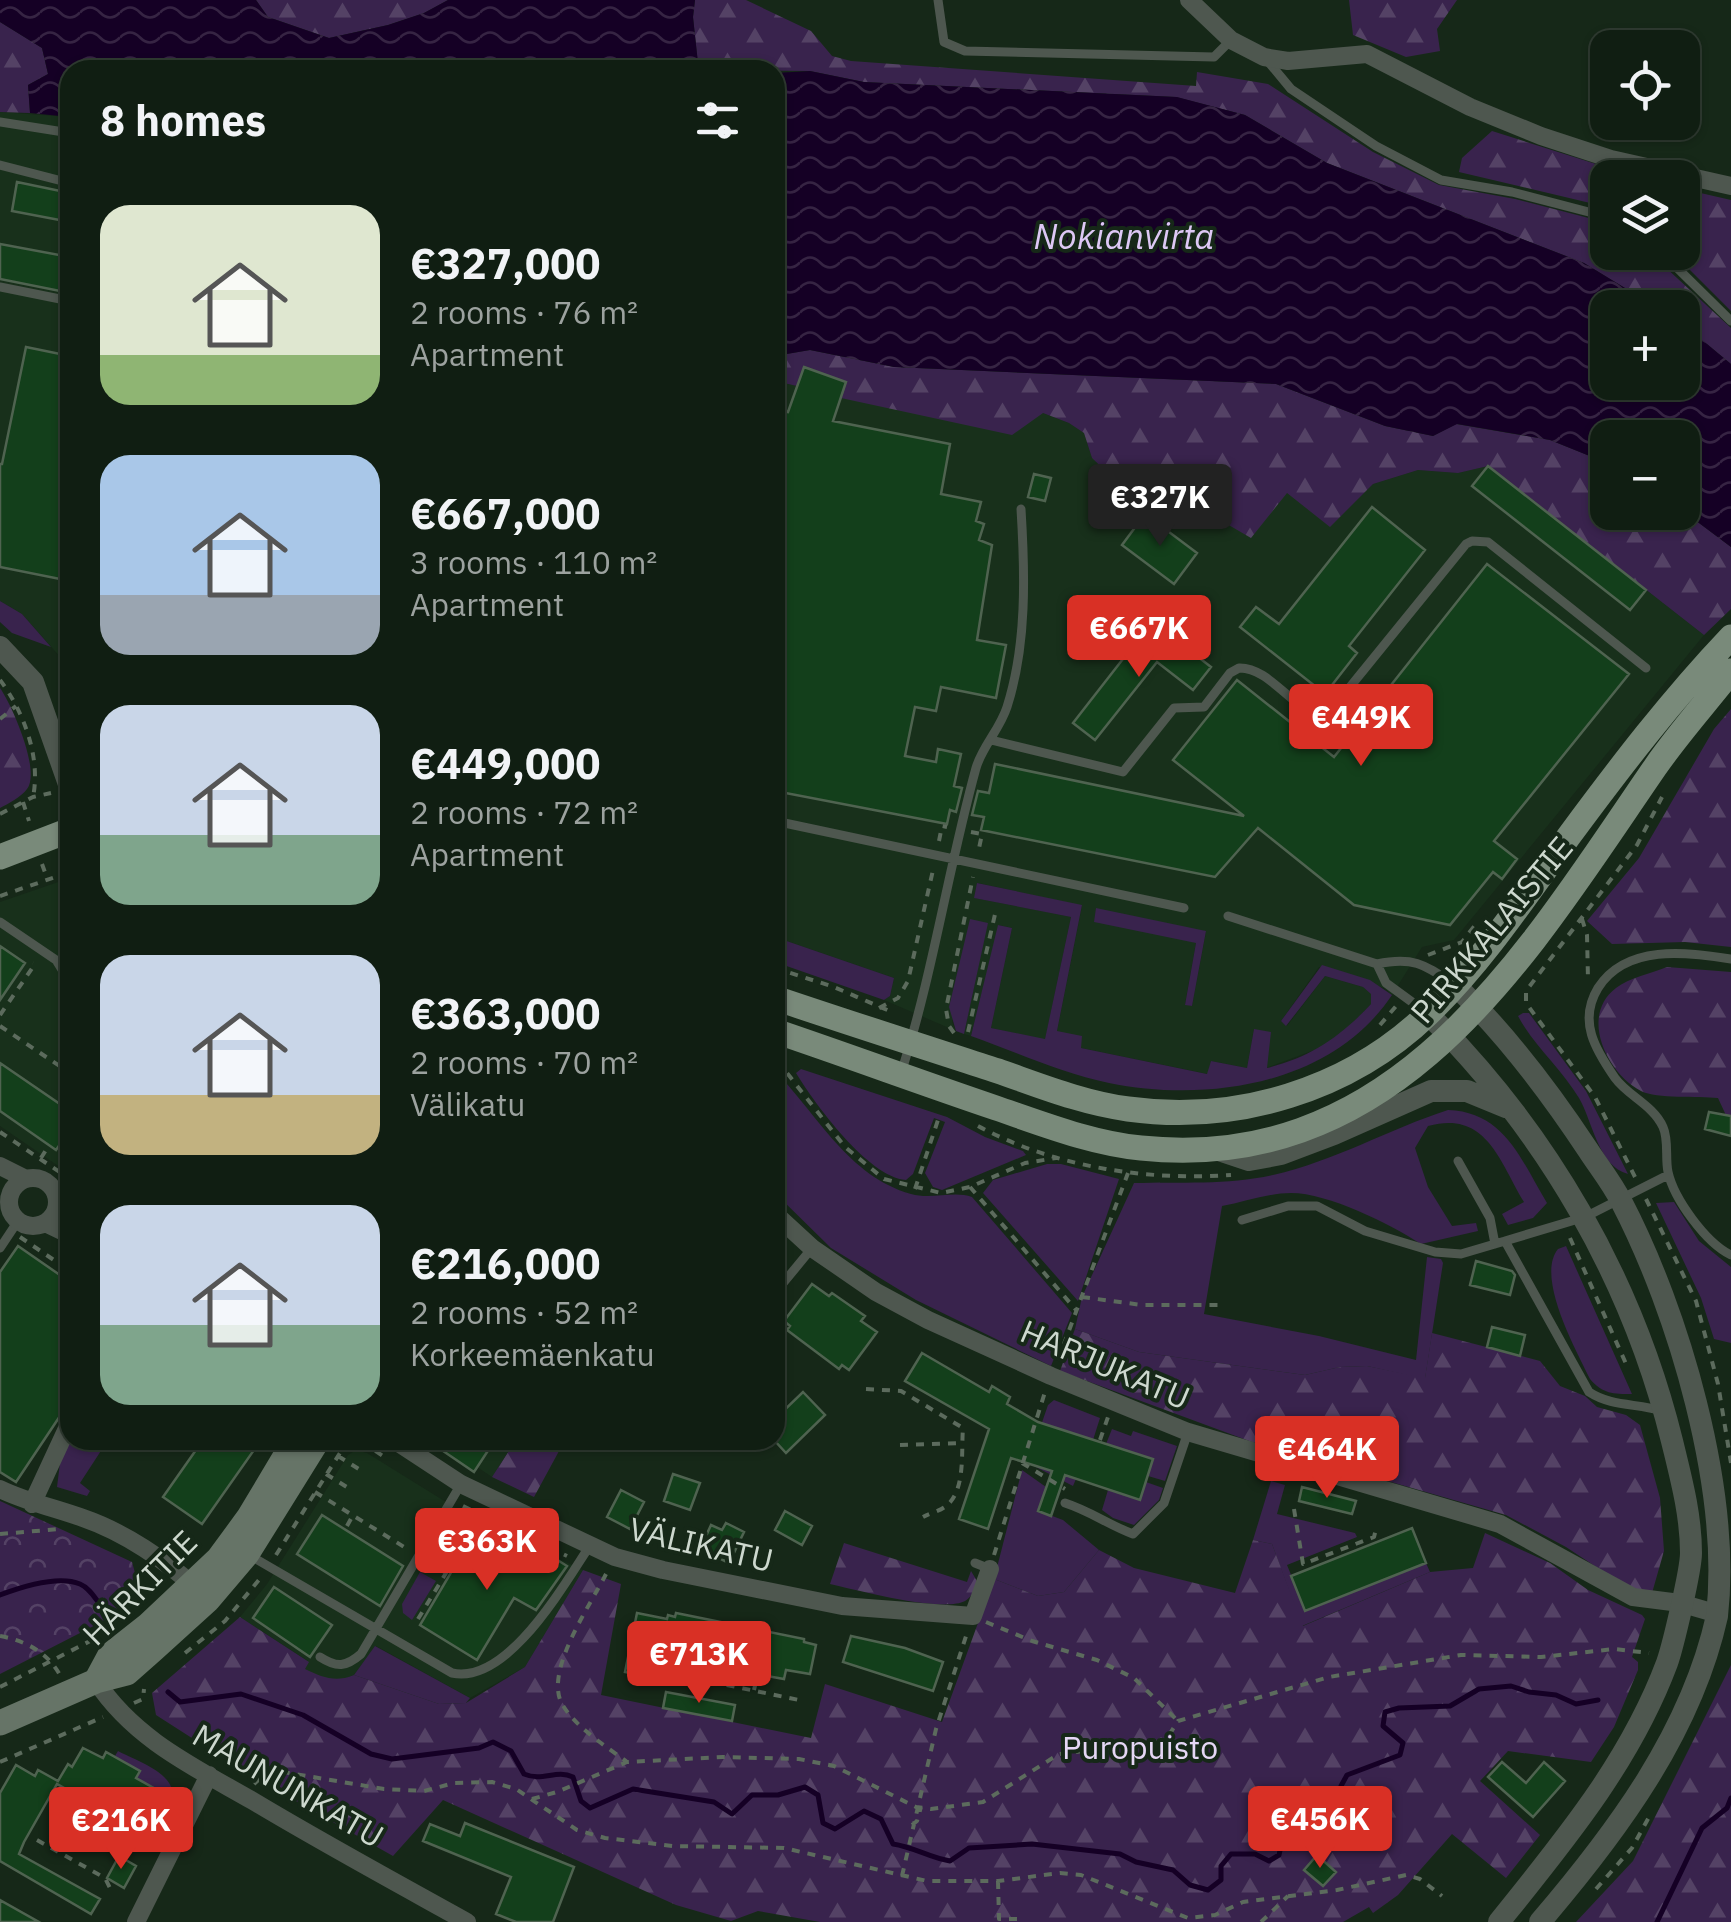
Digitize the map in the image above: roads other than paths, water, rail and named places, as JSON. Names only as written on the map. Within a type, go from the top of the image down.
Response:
[{"type":"main road","name":"PIRKKALAISTIE","points":[[785,1001],[1092,1102],[1144,1111],[1198,1113],[1264,1103],[1330,1080],[1382,1052],[1428,1014],[1454,986],[1650,729],[1731,637]]},
{"type":"main road","name":"PIRKKALAISTIE","points":[[785,1034],[1098,1140],[1142,1148],[1213,1148],[1266,1140],[1335,1116],[1388,1088],[1451,1036],[1478,1007],[1586,871],[1656,766],[1731,671]]},
{"type":"main road","points":[[0,856],[60,834]]},
{"type":"main road","name":"HÄRKITIE","points":[[200,1592],[288,1450]]},
{"type":"main road","name":"HÄRKITIE","points":[[0,1723],[96,1681],[110,1654],[200,1592],[246,1554],[326,1450]]},
{"type":"street","points":[[1189,0],[1232,40],[1264,57],[1288,61],[1367,54],[1470,106],[1541,136],[1611,158],[1731,186]]},
{"type":"street","points":[[0,648],[32,682],[60,786]]},
{"type":"street","points":[[1454,986],[1478,1007],[1562,1111],[1620,1198],[1653,1268],[1695,1378],[1712,1447],[1724,1556],[1718,1614],[1701,1670],[1660,1760],[1612,1836],[1540,1922]]},
{"type":"street","points":[[1428,1014],[1515,1111],[1641,1342],[1665,1411],[1686,1496],[1692,1557],[1668,1660],[1633,1739],[1596,1799],[1499,1922]]},
{"type":"street","points":[[1213,1148],[1249,1160],[1281,1154],[1430,1091],[1468,1091],[1515,1111]]},
{"type":"street","points":[[0,1166],[24,1178],[43,1178],[60,1200]]},
{"type":"street","points":[[24,1178],[4,1195],[15,1226],[45,1223],[60,1211]]},
{"type":"street","points":[[45,1223],[60,1230]]},
{"type":"street","name":"HARJUKATU","points":[[785,1223],[812,1248],[876,1292],[1052,1376],[1188,1432],[1500,1524],[1632,1597],[1680,1603],[1718,1614]]},
{"type":"street","points":[[32,1504],[60,1444]]},
{"type":"street","name":"VÄLIKATU","points":[[409,1450],[461,1484],[589,1547],[663,1570],[842,1606],[973,1616],[982,1566]]},
{"type":"street","points":[[0,1489],[122,1536],[200,1592]]},
{"type":"street","name":"MAUNUNKATU","points":[[96,1681],[116,1710],[150,1740],[467,1922]]},
{"type":"street","points":[[136,1922],[209,1776]]},
{"type":"lane","points":[[938,0],[944,42],[966,51],[1214,57],[1232,40]]},
{"type":"lane","points":[[1264,57],[1291,89],[1376,146],[1440,180],[1512,192],[1590,212]]},
{"type":"lane","points":[[0,122],[60,131]]},
{"type":"lane","points":[[0,165],[60,180]]},
{"type":"lane","points":[[1679,270],[1731,321]]},
{"type":"lane","points":[[0,287],[60,299]]},
{"type":"lane","points":[[900,1074],[977,764],[1007,708],[1025,573],[1021,509]]},
{"type":"lane","points":[[991,740],[1123,772],[1174,708],[1204,707],[1238,668],[1259,672],[1313,713],[1328,714],[1472,541],[1488,542],[1646,668]]},
{"type":"lane","points":[[785,822],[1184,908]]},
{"type":"lane","points":[[1228,916],[1377,964],[1398,959],[1422,963],[1454,986]]},
{"type":"lane","points":[[0,922],[60,966]]},
{"type":"lane","points":[[1731,960],[1682,954],[1624,962],[1605,978],[1592,998],[1586,1020],[1592,1040],[1618,1082],[1646,1106],[1663,1128],[1668,1175],[1699,1229],[1731,1255]]},
{"type":"lane","points":[[1377,964],[1386,983],[1428,1014]]},
{"type":"lane","points":[[1458,1161],[1500,1242],[1589,1392],[1612,1404],[1643,1405],[1665,1411]]},
{"type":"lane","points":[[1242,1220],[1288,1206],[1318,1206],[1365,1232],[1435,1252],[1461,1254],[1575,1221],[1668,1175]]},
{"type":"lane","points":[[0,1248],[15,1226]]},
{"type":"lane","points":[[785,1281],[812,1248]]},
{"type":"lane","points":[[1065,1502],[1133,1534],[1164,1503],[1188,1432]]},
{"type":"lane","points":[[320,1658],[334,1666],[351,1663],[360,1654],[461,1484]]},
{"type":"lane","points":[[246,1554],[452,1673],[473,1674],[483,1671],[542,1618],[589,1547]]},
{"type":"water","points":[[0,0],[256,0],[268,17],[329,38],[388,25],[448,0],[695,0],[698,60],[60,60],[60,116],[30,113],[28,85],[48,74],[42,48],[0,22]]},
{"type":"water","name":"Nokianvirta","points":[[810,71],[864,82],[1177,97],[1245,115],[1327,163],[1584,263],[1628,290],[1590,290],[1590,400],[1700,400],[1700,338],[1731,364],[1731,547],[1700,524],[1700,420],[1590,420],[1590,456],[1550,440],[1457,424],[1433,436],[1385,426],[1276,384],[894,367],[810,350],[785,354],[785,72]]},
{"type":"waterway","points":[[0,1595],[40,1583],[71,1582],[87,1588],[102,1607]]},
{"type":"waterway","points":[[168,1692],[180,1702],[241,1694],[303,1715],[371,1754],[392,1759],[479,1748],[493,1742],[511,1751],[524,1774],[573,1777],[581,1801],[590,1808],[633,1789],[714,1802],[732,1814],[752,1795],[778,1795],[805,1787],[818,1795],[823,1823],[835,1829],[864,1811],[881,1819],[893,1844],[943,1860],[950,1861],[969,1848],[1032,1844],[1120,1854],[1136,1862],[1173,1870],[1190,1885],[1208,1890],[1221,1880],[1221,1866],[1231,1854],[1255,1854],[1269,1861],[1279,1855],[1283,1837],[1298,1821],[1345,1832],[1351,1817],[1341,1786],[1347,1775],[1400,1755],[1403,1743],[1383,1726],[1385,1712],[1450,1706],[1479,1689],[1511,1686],[1556,1695],[1576,1704],[1598,1700]]},
{"type":"waterway","points":[[1657,1922],[1702,1828],[1727,1808],[1731,1798]]},
{"type":"park label","name":"Puropuisto","points":[[1140,1748]]}]
